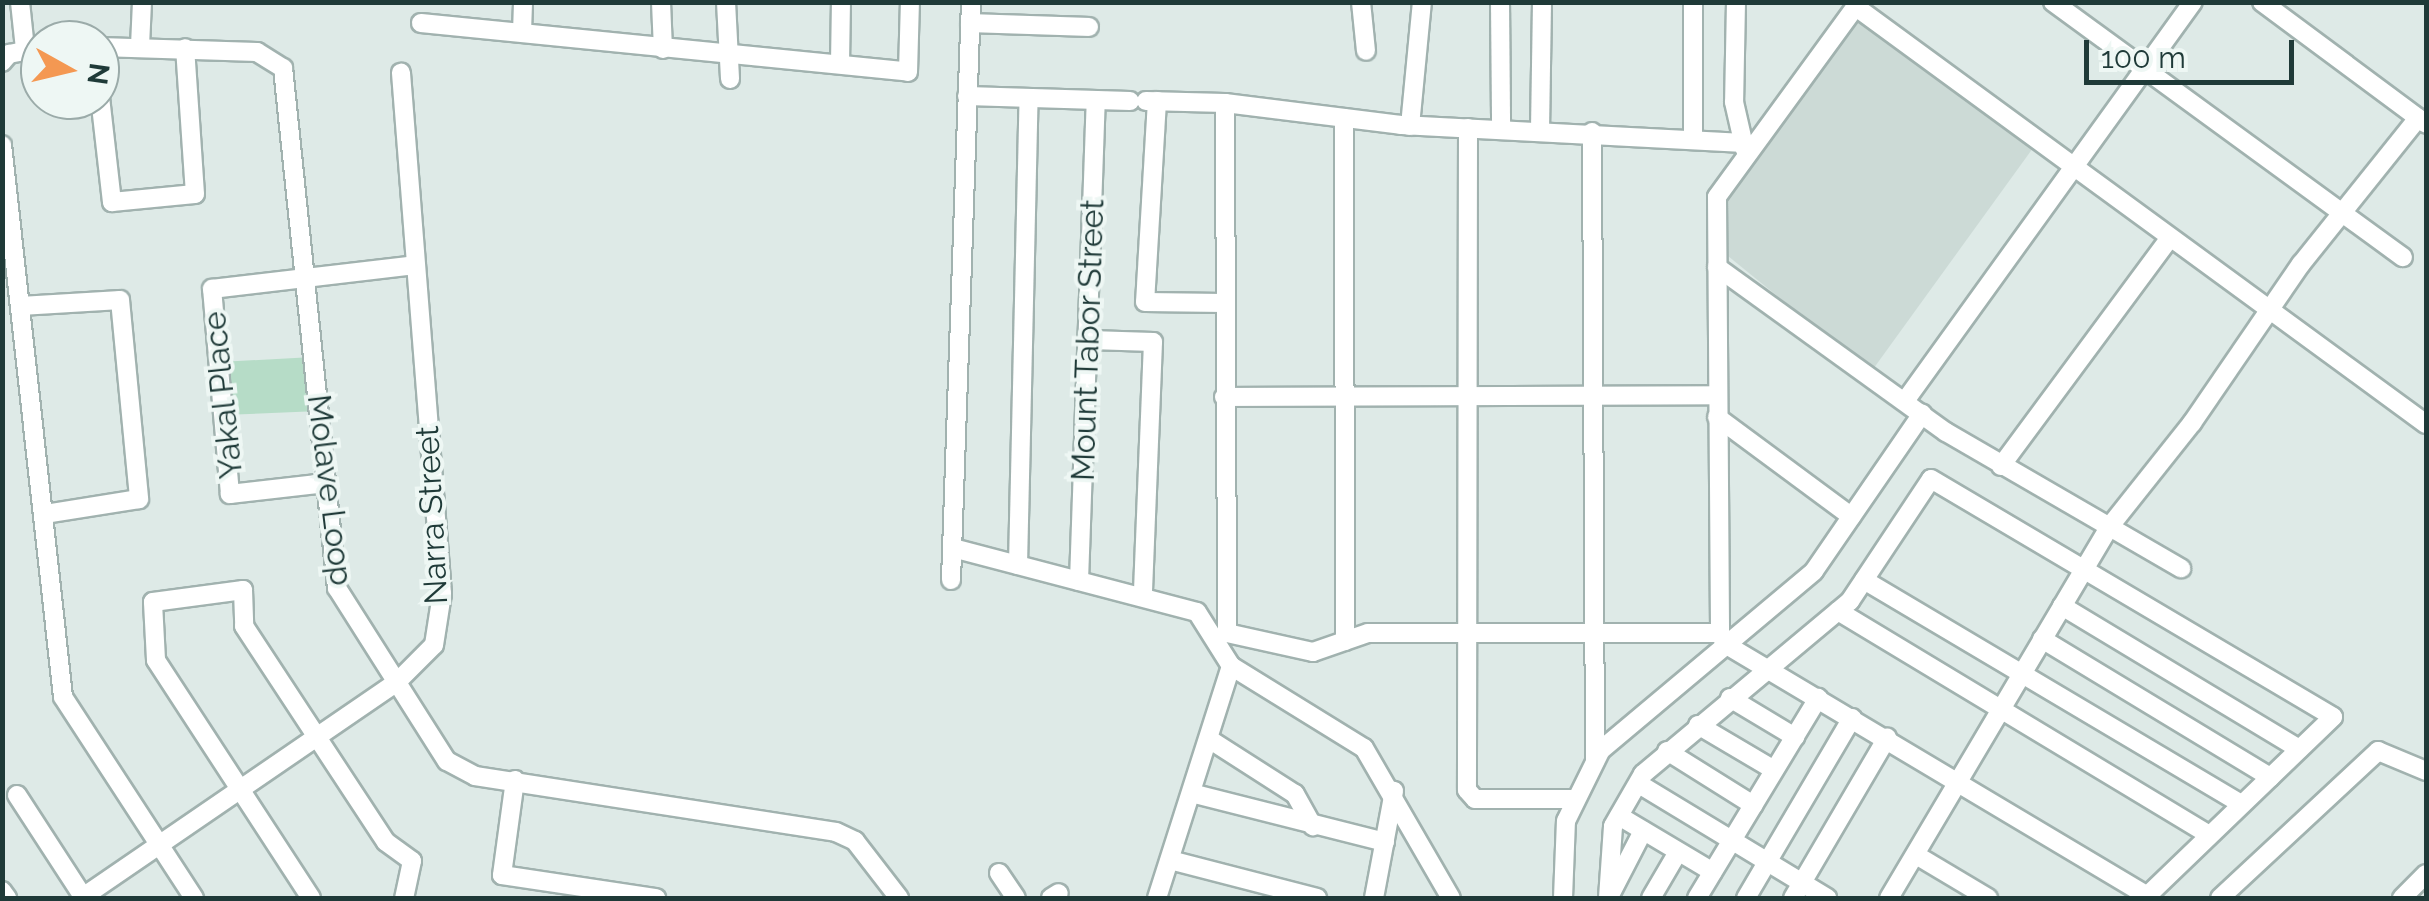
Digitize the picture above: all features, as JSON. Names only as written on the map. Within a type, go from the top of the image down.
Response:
[{"type":"street","points":[[140,46],[142,2]]},
{"type":"street","points":[[522,32],[523,2]]},
{"type":"street","points":[[661,2],[663,49]]},
{"type":"street","points":[[726,2],[730,78]]},
{"type":"street","points":[[840,64],[841,2]]},
{"type":"street","points":[[421,23],[908,72],[910,2]]},
{"type":"street","points":[[952,580],[971,2]]},
{"type":"street","points":[[1361,2],[1366,51]]},
{"type":"street","points":[[1410,126],[1422,2]]},
{"type":"street","points":[[1500,2],[1501,129]]},
{"type":"street","points":[[1540,130],[1542,2]]},
{"type":"street","points":[[1693,2],[1693,139]]},
{"type":"street","points":[[1736,2],[1734,28],[1744,149]]},
{"type":"street","points":[[1734,28],[1752,2]]},
{"type":"street","points":[[2053,2],[2403,257]]},
{"type":"street","points":[[1905,401],[2069,166],[2193,2]]},
{"type":"street","points":[[1890,898],[2110,526],[2192,422],[2266,312],[2340,213],[2422,121],[2262,2]]},
{"type":"street","points":[[1722,639],[1718,197],[1744,149],[1857,4],[2168,240],[2426,424]]},
{"type":"street","points":[[970,24],[1088,27]]},
{"type":"street","name":"Molave Loop","points":[[120,46],[258,52],[283,68],[337,588],[447,761],[475,776],[836,832],[856,840],[898,898]]},
{"type":"street","points":[[103,120],[112,202],[194,194],[185,48]]},
{"type":"street","name":"Narra Street","points":[[83,898],[156,842],[397,682],[434,645],[442,594],[402,73]]},
{"type":"street","points":[[967,96],[1225,103],[1410,126],[1592,132],[1693,139],[1744,149]]},
{"type":"street","points":[[1018,565],[1029,98]]},
{"type":"street","name":"Mount Tabor Street","points":[[1079,581],[1096,100]]},
{"type":"street","points":[[1144,101],[1146,302],[1224,303]]},
{"type":"street","points":[[1225,103],[1222,624],[1227,633],[1298,651],[1368,633],[1722,639],[1766,668],[1959,780],[2147,897],[2332,717],[1931,480],[1864,580],[1838,611],[1766,668],[1667,751],[1638,784],[1618,816],[1608,898],[1643,831]]},
{"type":"street","points":[[1344,118],[1345,641]]},
{"type":"street","points":[[1468,128],[1467,790],[1475,799],[1575,799]]},
{"type":"street","points":[[1592,132],[1595,761]]},
{"type":"street","points":[[2,145],[63,696],[194,898]]},
{"type":"street","points":[[2001,466],[2168,240]]},
{"type":"street","name":"Yakal Place","points":[[326,483],[230,494],[212,288],[415,264]]},
{"type":"street","points":[[1718,266],[1922,414],[2001,466],[2181,568]]},
{"type":"street","points":[[21,306],[120,300],[139,499],[44,514]]},
{"type":"street","points":[[1090,340],[1153,342],[1144,594]]},
{"type":"street","points":[[1224,397],[1717,395]]},
{"type":"street","points":[[1563,898],[1566,821],[1595,761],[1722,639],[1814,571],[1922,414]]},
{"type":"street","points":[[1717,417],[1851,516]]},
{"type":"street","points":[[953,548],[1144,594],[1207,620],[1232,666],[1364,748],[1394,791],[1451,898]]},
{"type":"street","points":[[1864,580],[2242,804]]},
{"type":"street","points":[[310,898],[235,788],[156,660],[153,602],[243,590],[244,626],[386,842],[412,860],[404,898]]},
{"type":"street","points":[[2062,606],[2299,749]]},
{"type":"street","points":[[1838,611],[2209,835]]},
{"type":"street","points":[[2042,639],[2270,777]]},
{"type":"street","points":[[1157,898],[1195,794],[1232,666]]},
{"type":"street","points":[[1730,698],[1795,737]]},
{"type":"street","points":[[1697,898],[1818,698]]},
{"type":"street","points":[[1746,898],[1852,718]]},
{"type":"street","points":[[1698,725],[1774,770]]},
{"type":"street","points":[[1798,891],[1887,738]]},
{"type":"street","points":[[1212,741],[1295,794],[1313,826]]},
{"type":"street","points":[[1667,751],[1753,805]]},
{"type":"street","points":[[2220,898],[2378,751],[2426,771]]},
{"type":"street","points":[[514,780],[502,875],[656,898]]},
{"type":"street","points":[[1638,784],[1766,863],[1798,891],[1827,898]]},
{"type":"street","points":[[1374,898],[1394,791]]},
{"type":"street","points":[[1195,794],[1385,842]]},
{"type":"street","points":[[17,795],[83,898]]},
{"type":"street","points":[[1618,816],[1713,872]]},
{"type":"street","points":[[1651,898],[1678,852]]},
{"type":"street","points":[[1916,855],[1988,898]]},
{"type":"street","points":[[1170,860],[1317,898]]},
{"type":"street","points":[[999,873],[1016,898]]},
{"type":"street","points":[[2402,898],[2426,874]]},
{"type":"street","points":[[2,891],[7,898]]},
{"type":"shaded area","points":[[1860,20],[2033,148],[1871,372],[1728,256],[1728,197]]},
{"type":"green space","points":[[313,357],[319,411],[223,415],[219,362]]}]
